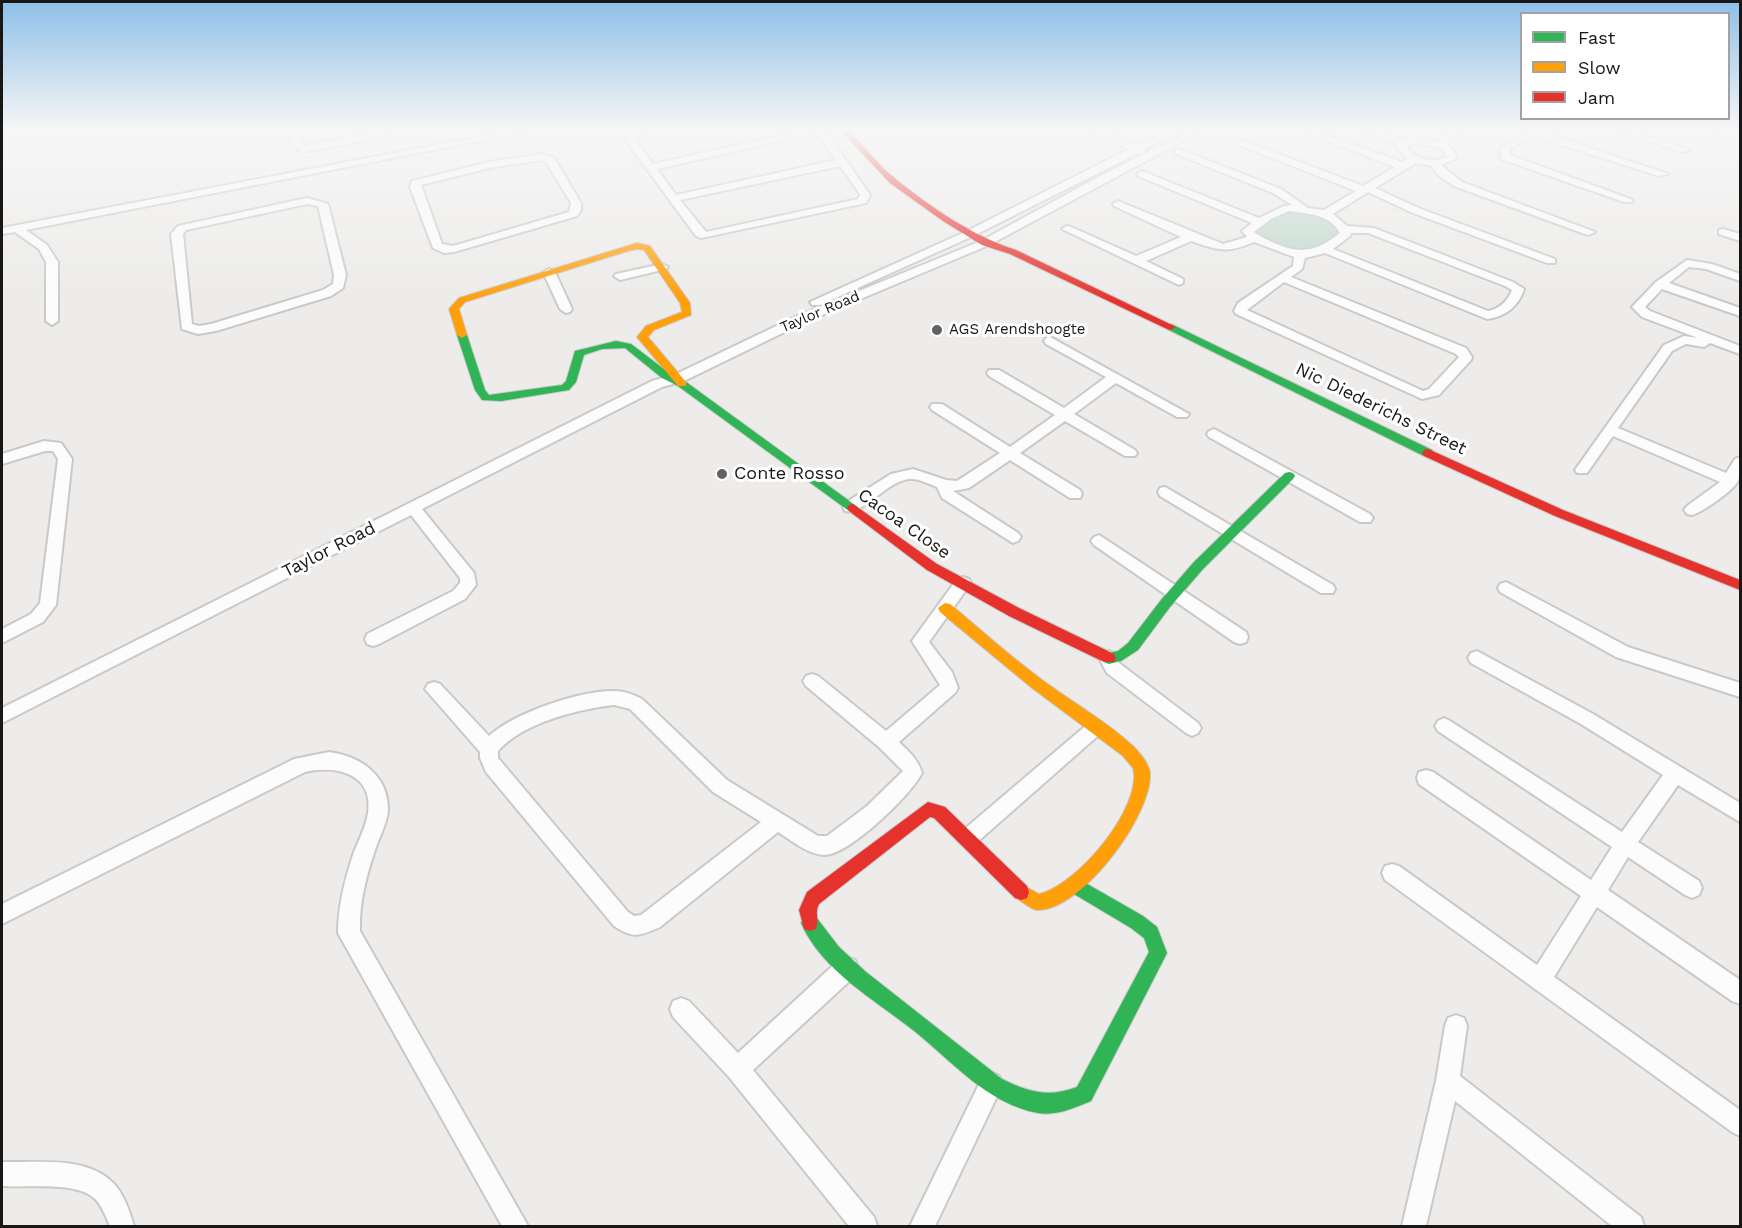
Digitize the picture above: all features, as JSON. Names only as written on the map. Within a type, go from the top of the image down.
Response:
[{"type":"street","points":[[2,231],[233,187]]},
{"type":"street","points":[[240,187],[241,214]]},
{"type":"street","points":[[255,187],[256,211]]},
{"type":"street","points":[[415,187],[439,248],[446,250],[464,247],[569,216],[575,212],[576,203],[567,187]]},
{"type":"street","points":[[667,187],[700,234],[712,236],[862,201],[865,195],[860,187]]},
{"type":"street","points":[[675,198],[725,187]]},
{"type":"street","points":[[903,187],[975,231]]},
{"type":"street","points":[[915,187],[975,231]]},
{"type":"street","name":"Taylor Road","points":[[670,379],[775,320],[975,231],[1061,187]]},
{"type":"street","name":"Taylor Road","points":[[2,716],[670,379],[797,321],[991,240],[1090,187]]},
{"type":"street","points":[[1174,187],[1259,222]]},
{"type":"street","points":[[1268,187],[1304,209]]},
{"type":"street","points":[[1361,187],[1417,211],[1551,261]]},
{"type":"street","points":[[1326,214],[1369,187]]},
{"type":"street","points":[[1467,187],[1589,232]]},
{"type":"street","points":[[1592,187],[1628,200]]},
{"type":"street","points":[[307,201],[322,204],[340,275],[339,285],[327,293],[233,322],[204,330],[192,329],[186,326],[177,234],[187,226],[241,214],[307,201]]},
{"type":"street","points":[[1118,204],[1191,237],[1222,248],[1254,238]]},
{"type":"street","points":[[1324,249],[1487,315],[1500,313],[1517,294],[1518,290],[1509,284],[1370,230],[1345,229],[1326,214],[1304,209],[1282,210],[1259,222],[1248,231],[1254,238],[1300,256],[1314,255],[1324,249],[1346,234],[1345,229]]},
{"type":"street","points":[[17,228],[44,247],[52,262],[52,321]]},
{"type":"street","points":[[1067,229],[1179,281]]},
{"type":"street","name":"Nic Diederichs Street","points":[[975,231],[1013,252],[1468,471],[1559,513],[1740,585]]},
{"type":"street","points":[[1723,232],[1740,238]]},
{"type":"street","points":[[1137,261],[1152,252],[1191,237]]},
{"type":"street","points":[[637,246],[650,250],[685,303],[687,313],[680,318],[649,329],[642,337],[670,379],[627,343],[610,341],[579,353],[572,382],[565,388],[501,398],[486,398],[482,394],[454,309],[462,300],[549,272],[637,246]]},
{"type":"street","points":[[1284,278],[1461,351],[1466,357],[1434,392],[1422,395],[1240,311],[1242,306],[1298,267],[1300,256]]},
{"type":"street","points":[[1740,278],[1690,262],[1683,264],[1638,307],[1740,350]]},
{"type":"street","points":[[620,276],[662,267]]},
{"type":"street","points":[[549,272],[566,309]]},
{"type":"street","points":[[1660,284],[1740,312]]},
{"type":"street","points":[[1582,470],[1668,348],[1674,343],[1684,340],[1698,341],[1740,358]]},
{"type":"street","points":[[1050,341],[1182,414]]},
{"type":"street","points":[[994,373],[1130,453]]},
{"type":"street","points":[[854,511],[908,474],[924,477],[944,485],[964,484],[1115,377]]},
{"type":"street","name":"Cacoa Close","points":[[670,379],[785,458],[922,561],[1014,612],[1108,658]]},
{"type":"street","points":[[937,407],[1076,494]]},
{"type":"street","points":[[1610,430],[1731,481]]},
{"type":"street","points":[[1214,434],[1365,518]]},
{"type":"street","points":[[2,459],[51,446],[60,449],[65,459],[48,605],[37,618],[2,636]]},
{"type":"street","points":[[1692,510],[1731,481],[1740,462]]},
{"type":"street","points":[[1108,658],[1117,659],[1128,654],[1173,593],[1289,476]]},
{"type":"street","points":[[944,485],[947,494],[1012,537]]},
{"type":"street","points":[[1165,492],[1328,589]]},
{"type":"street","points":[[373,639],[459,594],[468,585],[468,577],[413,507]]},
{"type":"street","points":[[1099,541],[1240,637]]},
{"type":"street","points":[[886,742],[949,688],[948,679],[923,650],[920,641],[963,583]]},
{"type":"street","points":[[1506,588],[1622,652],[1676,672],[1740,690]]},
{"type":"street","points":[[945,608],[1095,728],[1128,751],[1138,764],[1142,776],[1130,813],[1110,843],[1075,885],[1052,899],[1035,902],[1027,898],[939,812],[928,809],[813,898],[807,909],[809,922],[820,940],[848,968],[991,1084],[1041,1103],[1066,1104],[1076,1101],[1084,1094],[1158,953],[1151,933],[1137,922],[1075,885]]},
{"type":"street","points":[[1108,658],[1113,668],[1192,728]]},
{"type":"street","points":[[1477,658],[1587,719],[1740,813]]},
{"type":"street","points":[[776,822],[664,912],[640,926],[632,926],[621,919],[493,766],[489,758],[489,750],[500,736],[535,719],[587,702],[626,699],[636,704],[720,786],[776,822],[821,846],[828,846],[844,838],[913,773],[911,766],[886,742],[812,681]]},
{"type":"street","points":[[434,689],[489,750]]},
{"type":"street","points":[[1444,726],[1692,888]]},
{"type":"street","points":[[968,838],[1095,728]]},
{"type":"street","points":[[2,914],[301,765],[329,759],[345,761],[363,773],[374,785],[378,798],[378,812],[352,892],[348,917],[350,933],[516,1227]]},
{"type":"street","points":[[1541,979],[1625,844],[1675,773]]},
{"type":"street","points":[[1426,778],[1740,993]]},
{"type":"street","points":[[1392,873],[1740,1124]]},
{"type":"street","points":[[737,1069],[848,968]]},
{"type":"street","points":[[681,1009],[737,1069],[865,1227]]},
{"type":"street","points":[[1414,1227],[1448,1080],[1456,1026]]},
{"type":"street","points":[[1448,1080],[1632,1227]]},
{"type":"street","points":[[922,1227],[991,1084]]},
{"type":"street","points":[[2,1174],[78,1178],[94,1183],[103,1190],[122,1227]]},
{"type":"green space","points":[[1290,211],[1327,220],[1338,228],[1338,235],[1312,251],[1293,252],[1255,234],[1255,229]]},
{"type":"traffic: fast","points":[[1171,327],[1428,453]]},
{"type":"traffic: fast","points":[[462,335],[480,390],[486,398],[501,398],[565,388],[571,382],[579,353],[601,346],[616,344],[628,346],[665,376],[682,384],[853,508]]},
{"type":"traffic: fast","points":[[1109,658],[1123,655],[1133,647],[1182,584],[1289,476]]},
{"type":"traffic: fast","points":[[810,923],[821,939],[846,966],[995,1085],[1017,1097],[1039,1103],[1061,1103],[1084,1094],[1158,953],[1151,933],[1137,922],[1075,885]]},
{"type":"traffic: slow","points":[[462,335],[454,309],[462,300],[625,249],[637,246],[647,248],[685,303],[687,313],[650,328],[642,337],[682,384]]},
{"type":"traffic: slow","points":[[945,608],[1037,684],[1128,751],[1141,770],[1140,790],[1132,810],[1105,853],[1088,872],[1053,899],[1037,902],[1021,892]]},
{"type":"traffic: jam","points":[[902,187],[985,243],[1013,252],[1171,327]]},
{"type":"traffic: jam","points":[[1428,453],[1559,513],[1740,585]]},
{"type":"traffic: jam","points":[[853,508],[932,567],[1014,612],[1109,658]]},
{"type":"traffic: jam","points":[[810,923],[807,910],[813,898],[928,809],[939,812],[1021,892]]},
{"type":"place","name":"AGS Arendshoogte","points":[[937,330]]},
{"type":"place","name":"Conte Rosso","points":[[722,474]]}]
